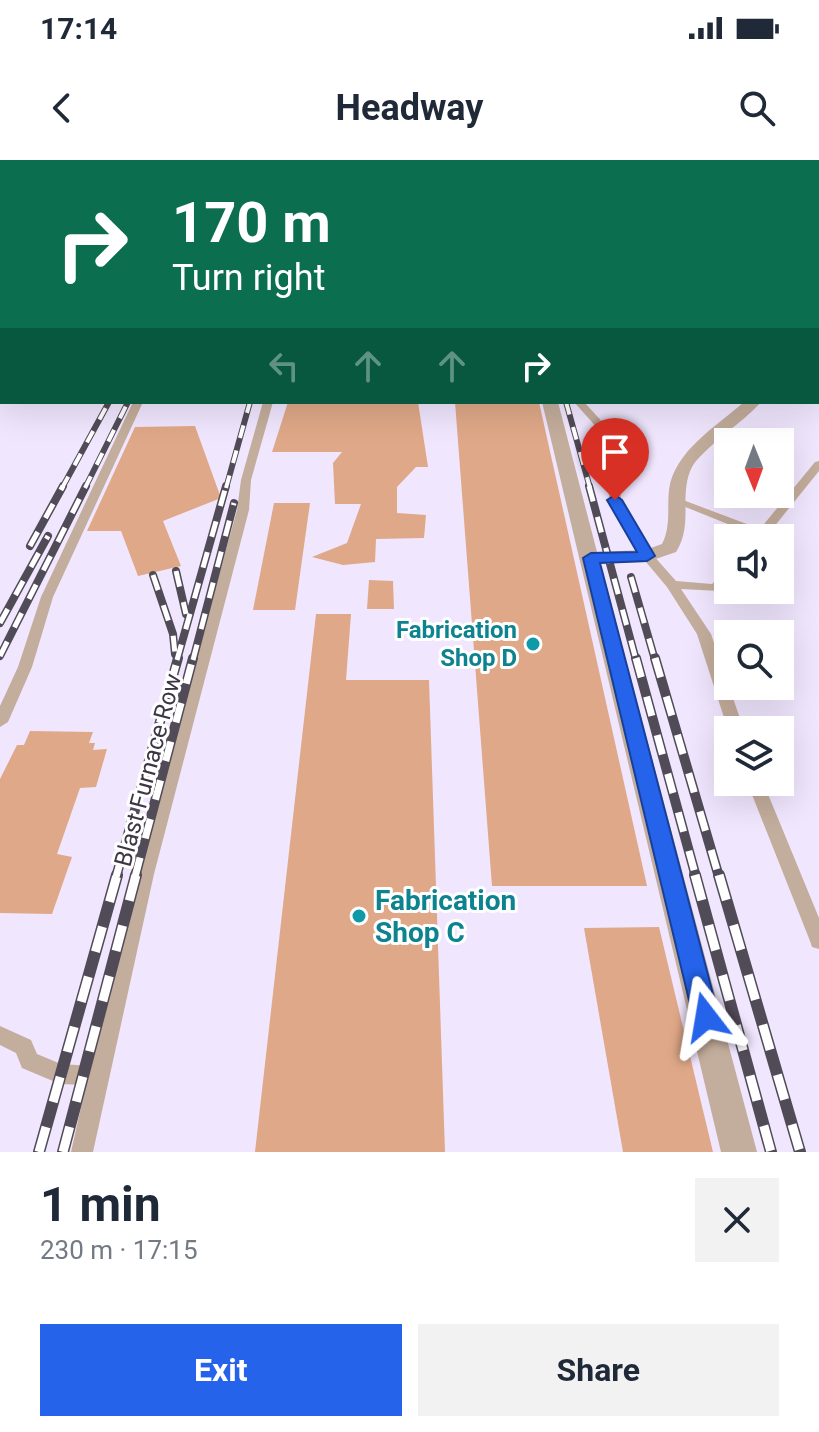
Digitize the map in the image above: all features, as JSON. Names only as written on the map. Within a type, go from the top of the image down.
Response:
[{"type":"street","points":[[551,404],[739,1152]]},
{"type":"street","points":[[591,558],[647,556],[669,548],[677,533],[678,488],[685,464],[751,404]]},
{"type":"lane","points":[[0,722],[30,653],[47,597],[137,404]]},
{"type":"lane","name":"Blast Furnace Row","points":[[82,1152],[145,874],[243,510],[246,480],[267,404]]},
{"type":"lane","points":[[581,404],[613,439],[615,500],[647,556],[672,585],[704,634],[731,716]]},
{"type":"lane","points":[[770,524],[819,464]]},
{"type":"lane","points":[[679,502],[732,524]]},
{"type":"lane","points":[[672,585],[714,588]]},
{"type":"lane","points":[[761,796],[819,941]]},
{"type":"lane","points":[[0,1035],[24,1047],[29,1061],[39,1066],[60,1074],[98,1076]]},
{"type":"shaded area","points":[[0,404],[819,404],[819,1152],[0,1152]]},
{"type":"building","points":[[287,404],[418,404],[428,467],[416,467],[397,487],[397,513],[426,515],[424,538],[376,539],[375,562],[343,565],[312,557],[347,543],[361,504],[335,504],[333,463],[342,452],[272,452]]},
{"type":"building","name":"Fabrication Shop D","points":[[455,404],[539,404],[647,886],[492,886]]},
{"type":"building","points":[[195,426],[221,498],[163,521],[181,566],[138,576],[121,531],[87,531],[135,427]]},
{"type":"building","points":[[274,503],[310,503],[295,610],[253,610]]},
{"type":"building","points":[[369,580],[393,581],[394,609],[367,609]]},
{"type":"building","name":"Fabrication Shop C","points":[[316,614],[351,614],[346,680],[429,680],[445,1152],[255,1152]]},
{"type":"building","points":[[30,731],[93,732],[89,743],[95,743],[93,750],[107,749],[96,787],[80,788],[57,854],[72,857],[52,914],[0,913],[0,779],[17,745],[24,745]]},
{"type":"building","points":[[659,927],[713,1152],[623,1152],[584,928]]},
{"type":"railway","points":[[62,488],[108,404]]},
{"type":"railway","points":[[86,486],[127,404]]},
{"type":"railway","points":[[226,488],[249,404]]},
{"type":"railway","points":[[567,404],[590,488]]},
{"type":"railway","points":[[30,546],[63,486]]},
{"type":"railway","points":[[0,656],[86,486]]},
{"type":"railway","points":[[177,660],[226,486]]},
{"type":"railway","points":[[589,486],[636,660]]},
{"type":"railway","points":[[193,660],[234,503]]},
{"type":"railway","points":[[0,623],[48,536]]},
{"type":"railway","points":[[176,571],[186,614]]},
{"type":"railway","points":[[153,575],[173,634],[175,654]]},
{"type":"railway","points":[[631,577],[655,660]]},
{"type":"railway","points":[[116,877],[178,658]]},
{"type":"railway","points":[[135,877],[193,658]]},
{"type":"railway","points":[[636,658],[696,877]]},
{"type":"railway","points":[[655,658],[719,877]]},
{"type":"railway","points":[[39,1152],[117,875]]},
{"type":"railway","points":[[63,1152],[136,875]]},
{"type":"railway","points":[[695,875],[771,1152]]},
{"type":"railway","points":[[719,875],[800,1152]]},
{"type":"place","name":"Fabrication Shop D","points":[[533,644]]},
{"type":"place","name":"Fabrication Shop C","points":[[359,916]]},
{"type":"route","points":[[615,500],[647,556],[591,558],[706,1017]]}]
